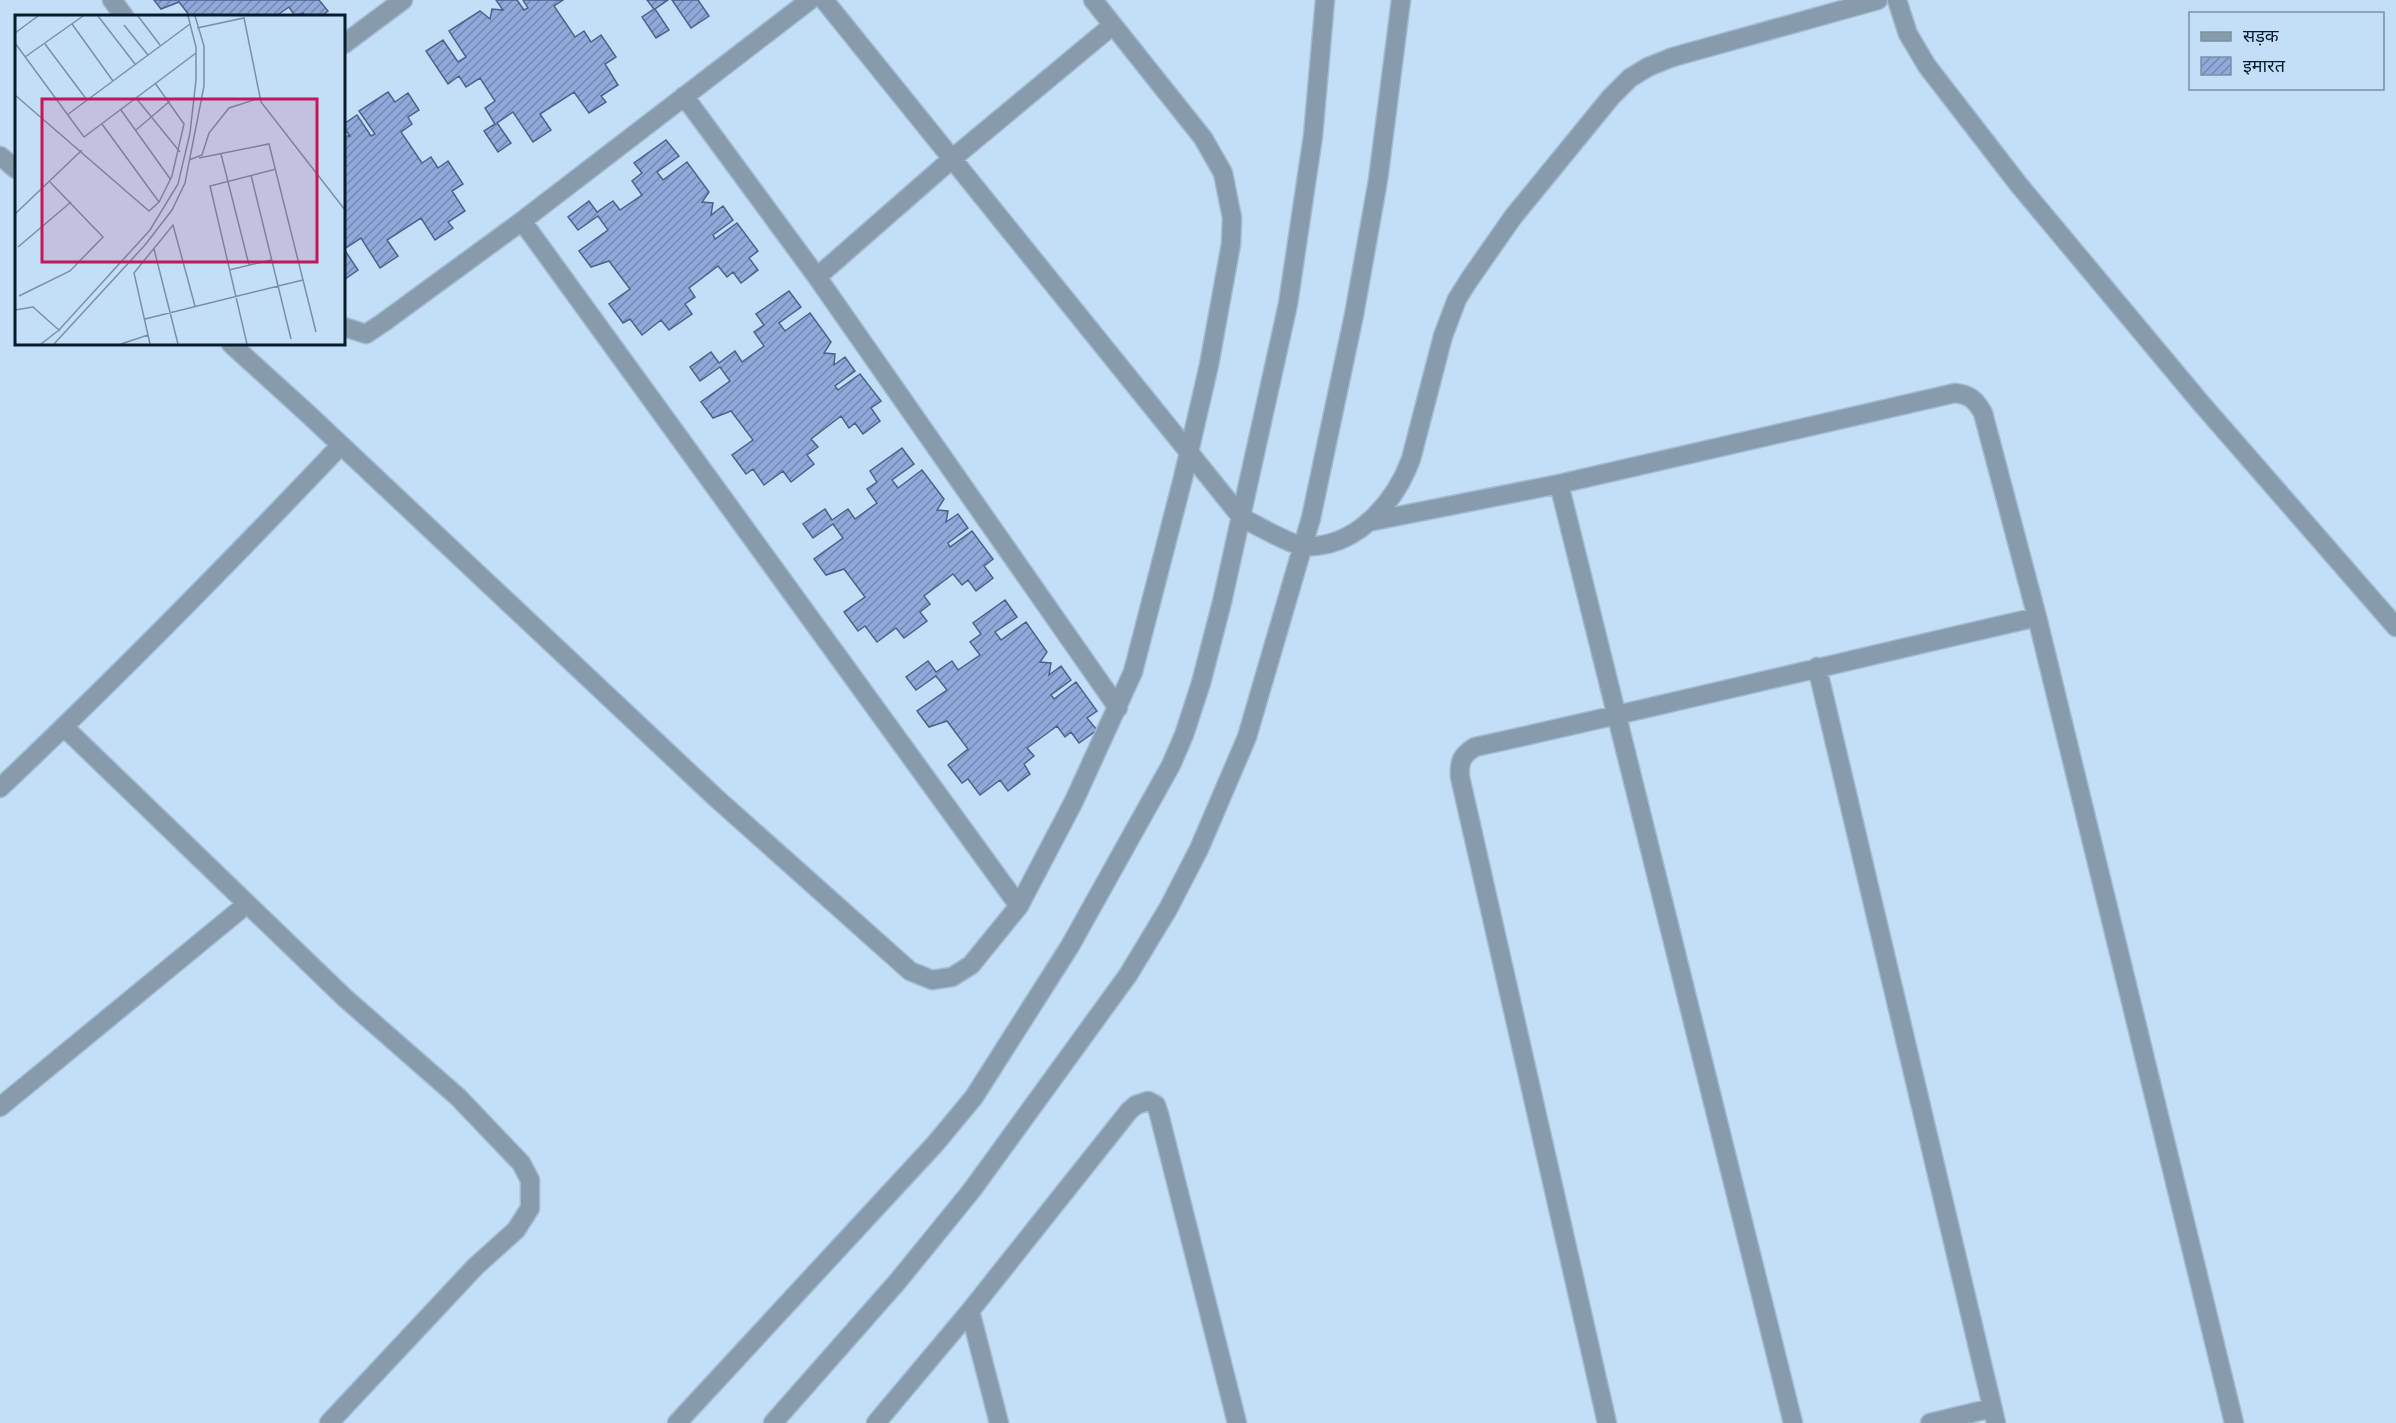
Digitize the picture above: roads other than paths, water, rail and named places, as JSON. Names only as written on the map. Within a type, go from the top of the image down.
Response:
[{"type":"street","points":[[112,0],[122,15]]},
{"type":"street","points":[[345,43],[383,6],[403,0]]},
{"type":"street","points":[[345,327],[366,333],[522,221],[810,0]]},
{"type":"street","points":[[824,0],[1242,518],[1303,547],[1327,545],[1346,537],[1368,522],[1393,496],[1404,478],[1443,336],[1457,299],[1513,217],[1611,97],[1630,78],[1648,67],[1673,57],[1878,0]]},
{"type":"street","points":[[232,345],[715,797],[910,971],[932,980],[952,977],[971,965],[1018,906],[1074,801],[1133,672],[1190,451],[1209,365],[1231,244],[1232,218],[1223,173],[1203,138],[1093,0]]},
{"type":"street","points":[[677,1423],[935,1144],[974,1097],[1070,946],[1179,748],[1201,683],[1242,518],[1256,440],[1290,293],[1313,136],[1325,0]]},
{"type":"street","points":[[773,1423],[898,1281],[972,1190],[1128,975],[1168,909],[1198,849],[1247,737],[1303,547],[1332,422],[1362,270],[1378,180],[1401,0]]},
{"type":"street","points":[[1897,0],[1908,34],[1927,66],[2019,185],[2193,393],[2396,627]]},
{"type":"street","points":[[817,277],[953,158],[1113,25]]},
{"type":"street","points":[[684,96],[817,277],[1118,708]]},
{"type":"street","points":[[0,156],[15,168]]},
{"type":"street","points":[[522,221],[1018,906]]},
{"type":"street","points":[[1368,522],[1559,484],[1955,393],[1975,399],[1983,413],[2037,617],[2234,1423]]},
{"type":"street","points":[[0,788],[213,580],[341,445]]},
{"type":"street","points":[[1559,484],[1793,1423]]},
{"type":"street","points":[[1607,1423],[1463,788],[1460,765],[1463,754],[1475,747],[2037,617]]},
{"type":"street","points":[[1817,667],[1994,1416],[1930,1423]]},
{"type":"street","points":[[64,727],[345,998],[458,1097],[521,1163],[530,1180],[530,1208],[516,1230],[475,1267],[329,1423]]},
{"type":"street","points":[[0,1107],[248,904]]},
{"type":"street","points":[[876,1423],[970,1311],[1129,1111],[1136,1105],[1148,1101],[1156,1105],[1159,1114],[1237,1423]]},
{"type":"street","points":[[970,1311],[999,1423]]}]
